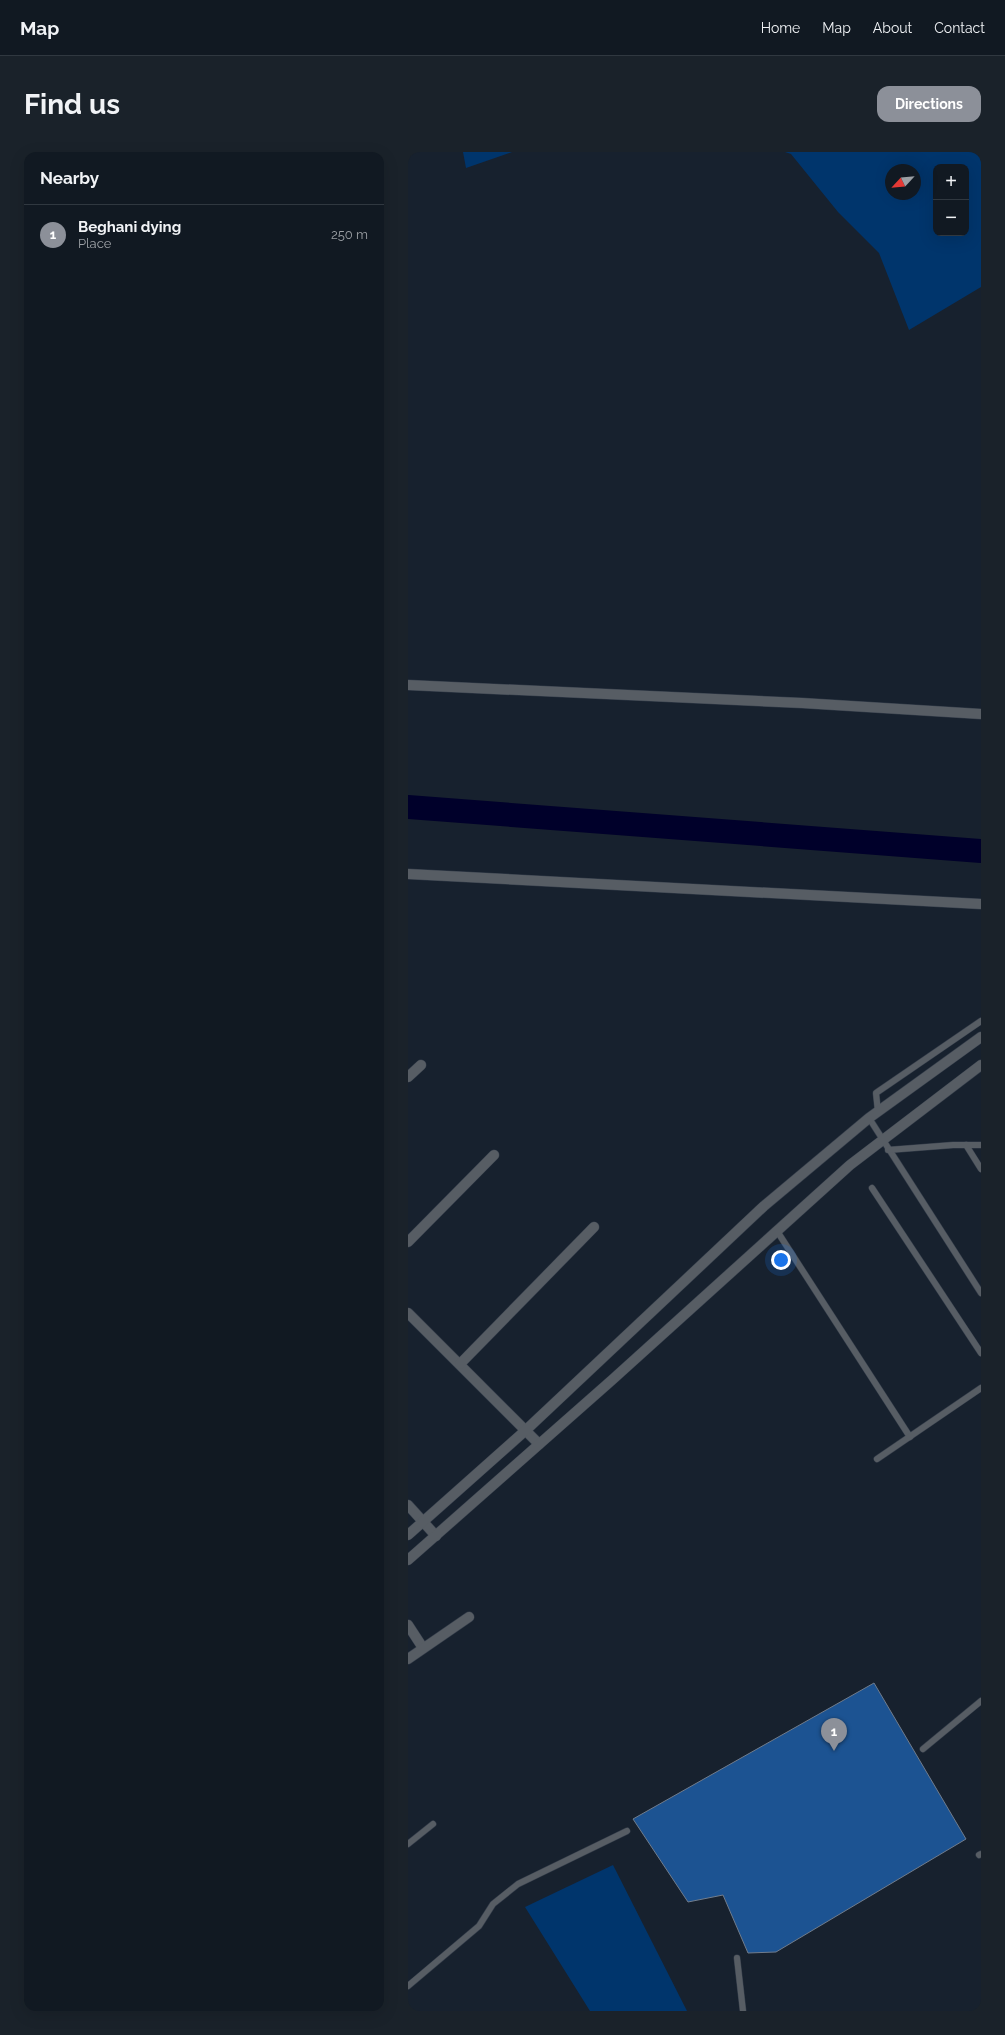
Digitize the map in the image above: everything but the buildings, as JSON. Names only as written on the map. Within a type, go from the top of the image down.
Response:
[{"type":"street","points":[[408,685],[802,703],[981,714]]},
{"type":"street","points":[[408,874],[981,904]]},
{"type":"street","points":[[408,1535],[526,1430],[764,1206],[873,1115],[981,1037]]},
{"type":"street","points":[[408,1078],[421,1064]]},
{"type":"street","points":[[408,1560],[850,1165],[981,1065]]},
{"type":"street","points":[[408,1242],[494,1155]]},
{"type":"street","points":[[460,1364],[594,1227]]},
{"type":"street","points":[[408,1313],[539,1444]]},
{"type":"street","points":[[408,1505],[436,1536]]},
{"type":"street","points":[[408,1659],[469,1617]]},
{"type":"street","points":[[408,1625],[423,1648]]},
{"type":"lane","points":[[981,1021],[876,1093],[873,1115],[882,1141],[981,1293]]},
{"type":"lane","points":[[966,1145],[981,1169]]},
{"type":"lane","points":[[888,1150],[981,1145]]},
{"type":"lane","points":[[872,1188],[981,1353]]},
{"type":"lane","points":[[777,1231],[910,1437]]},
{"type":"lane","points":[[877,1459],[981,1388]]},
{"type":"lane","points":[[923,1749],[981,1700]]},
{"type":"lane","points":[[408,1844],[433,1824]]},
{"type":"lane","points":[[408,1986],[479,1926],[493,1904],[518,1884],[627,1831]]},
{"type":"lane","points":[[737,1958],[743,2011]]},
{"type":"shaded area","points":[[463,152],[512,152],[466,168]]},
{"type":"shaded area","points":[[785,152],[981,152],[981,287],[909,330],[879,253],[838,212],[791,154]]},
{"type":"shaded area","points":[[613,1865],[687,2011],[590,2011],[525,1907]]},
{"type":"waterway","points":[[408,807],[981,851]]},
{"type":"place","name":"Beghani dying","points":[[834,1751]]}]
